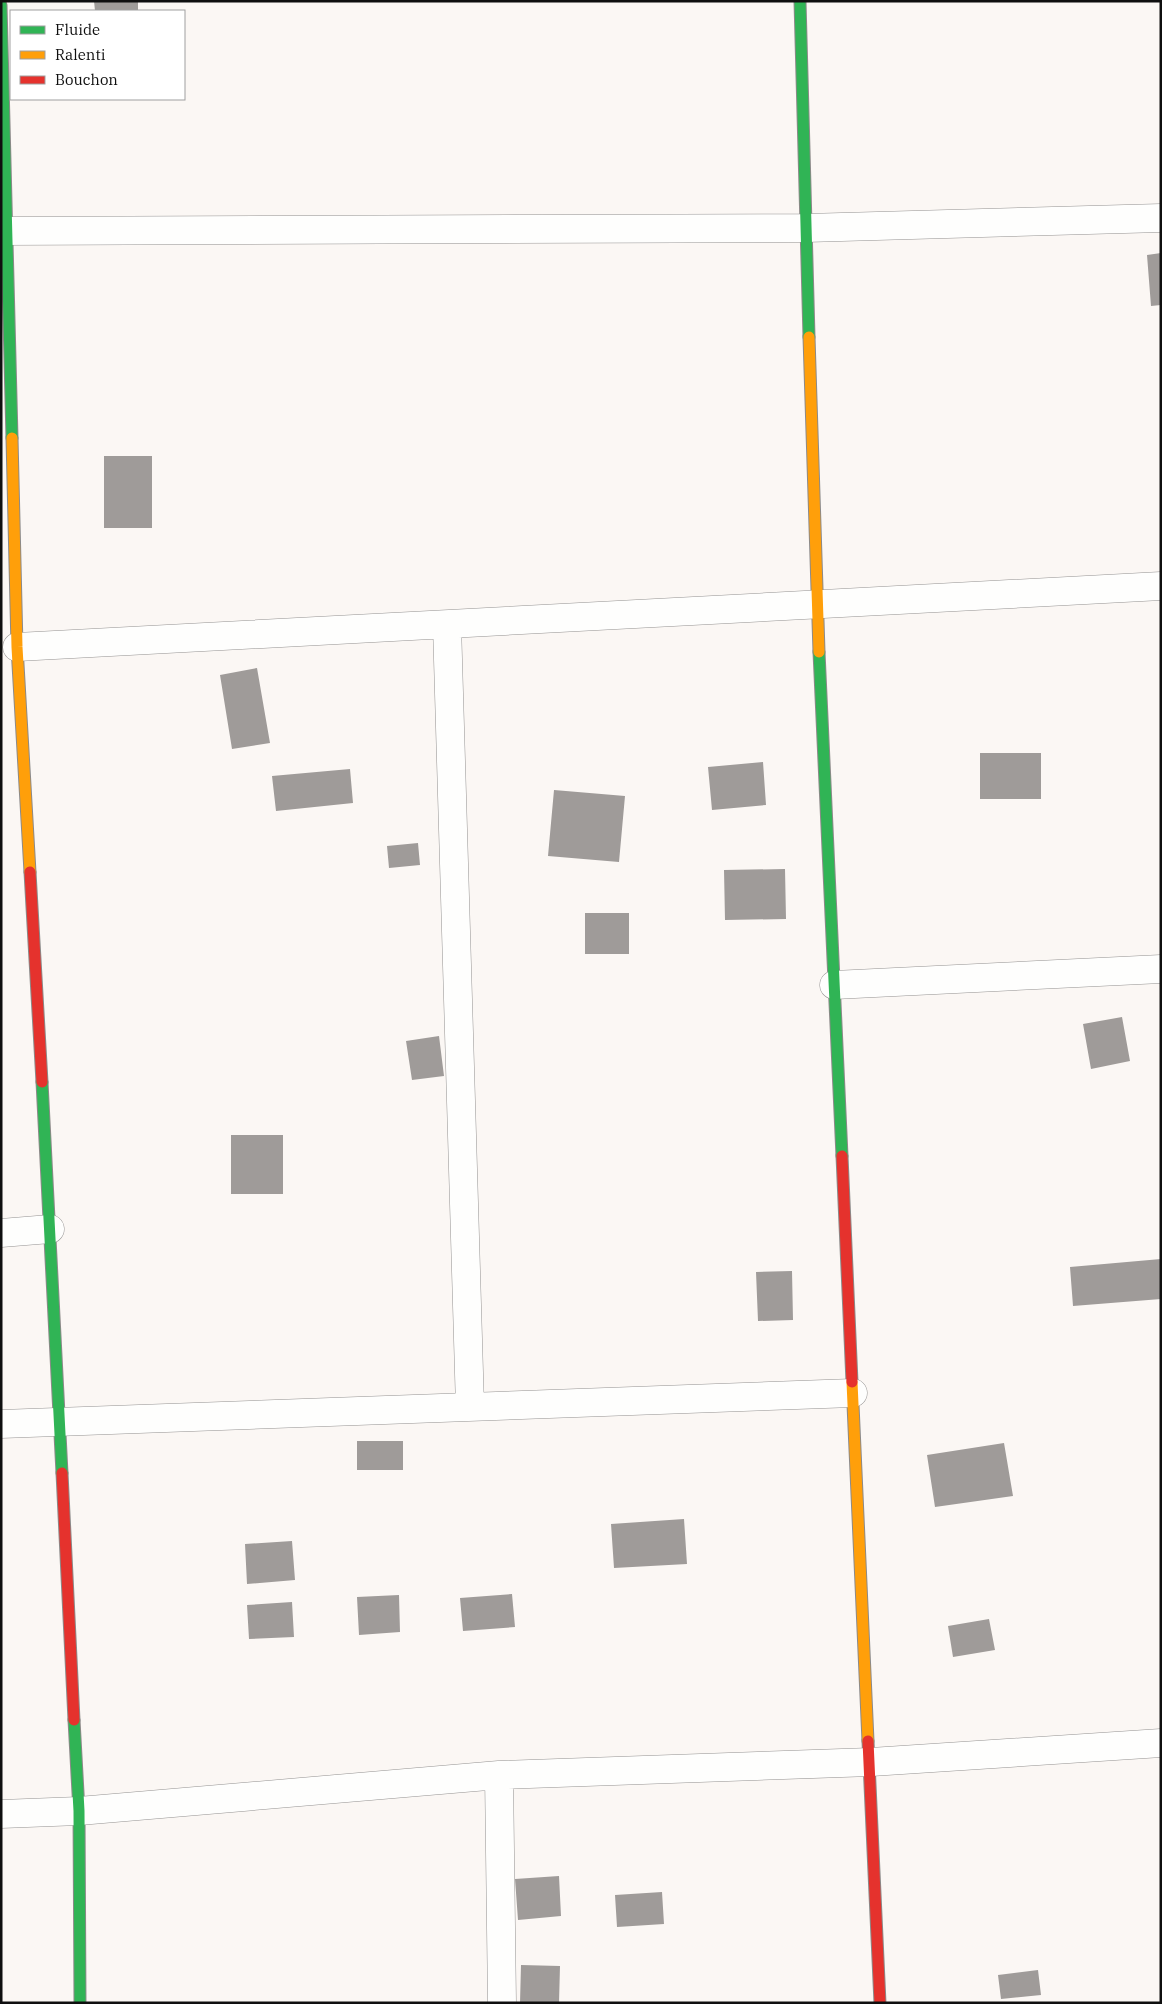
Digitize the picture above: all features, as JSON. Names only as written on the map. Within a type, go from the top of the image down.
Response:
[{"type":"street","points":[[800,1],[817,605],[871,1762],[880,2003]]},
{"type":"street","points":[[1,5],[4,231],[17,647],[50,1229],[79,1811],[80,2003]]},
{"type":"street","points":[[4,231],[806,228],[1161,218]]},
{"type":"street","points":[[17,647],[1161,586]]},
{"type":"street","points":[[447,625],[470,1407]]},
{"type":"street","points":[[834,985],[1161,970]]},
{"type":"street","points":[[1,1233],[50,1229]]},
{"type":"street","points":[[1,1424],[854,1393]]},
{"type":"street","points":[[1,1814],[79,1811],[499,1775],[871,1762],[1161,1743]]},
{"type":"street","points":[[499,1775],[502,2003]]},
{"type":"building","points":[[94,1],[138,1],[138,10],[95,10]]},
{"type":"building","points":[[1161,253],[1161,305],[1151,306],[1147,255]]},
{"type":"building","points":[[104,456],[152,456],[152,528],[104,528]]},
{"type":"building","points":[[257,668],[270,743],[232,749],[220,675]]},
{"type":"building","points":[[980,753],[1041,753],[1041,799],[980,799]]},
{"type":"building","points":[[763,762],[766,805],[712,810],[708,767]]},
{"type":"building","points":[[350,769],[353,803],[276,811],[272,776]]},
{"type":"building","points":[[554,790],[625,796],[619,862],[548,856]]},
{"type":"building","points":[[418,843],[420,865],[389,868],[387,846]]},
{"type":"building","points":[[785,869],[786,919],[725,920],[724,870]]},
{"type":"building","points":[[585,913],[629,913],[629,954],[585,954]]},
{"type":"building","points":[[1122,1017],[1130,1061],[1091,1069],[1083,1024]]},
{"type":"building","points":[[439,1036],[444,1076],[412,1080],[406,1041]]},
{"type":"building","points":[[231,1135],[283,1135],[283,1194],[231,1194]]},
{"type":"building","points":[[1161,1259],[1161,1299],[1073,1306],[1070,1267]]},
{"type":"building","points":[[792,1271],[793,1320],[758,1321],[756,1272]]},
{"type":"building","points":[[357,1441],[403,1441],[403,1470],[357,1470]]},
{"type":"building","points":[[1004,1443],[1013,1496],[935,1507],[927,1455]]},
{"type":"building","points":[[684,1519],[687,1564],[614,1568],[611,1524]]},
{"type":"building","points":[[292,1541],[295,1580],[247,1584],[245,1544]]},
{"type":"building","points":[[512,1594],[515,1627],[463,1631],[460,1598]]},
{"type":"building","points":[[399,1595],[400,1632],[359,1635],[357,1597]]},
{"type":"building","points":[[292,1602],[294,1637],[249,1639],[247,1605]]},
{"type":"building","points":[[989,1619],[995,1650],[953,1657],[948,1626]]},
{"type":"building","points":[[559,1876],[561,1916],[518,1920],[515,1879]]},
{"type":"building","points":[[662,1892],[664,1924],[617,1927],[615,1895]]},
{"type":"building","points":[[521,1965],[560,1966],[559,2003],[520,2003]]},
{"type":"building","points":[[1038,1970],[1041,1995],[1001,1999],[998,1975]]},
{"type":"traffic: fast","points":[[800,1],[809,337]]},
{"type":"traffic: fast","points":[[1,5],[12,438]]},
{"type":"traffic: fast","points":[[819,652],[842,1156]]},
{"type":"traffic: fast","points":[[42,1082],[62,1473]]},
{"type":"traffic: fast","points":[[74,1720],[79,1811],[80,2003]]},
{"type":"traffic: slow","points":[[809,337],[819,652]]},
{"type":"traffic: slow","points":[[12,438],[17,647],[30,872]]},
{"type":"traffic: slow","points":[[852,1382],[868,1741]]},
{"type":"traffic: jam","points":[[30,872],[42,1082]]},
{"type":"traffic: jam","points":[[842,1156],[852,1382]]},
{"type":"traffic: jam","points":[[62,1473],[74,1720]]},
{"type":"traffic: jam","points":[[868,1741],[880,2003]]}]
